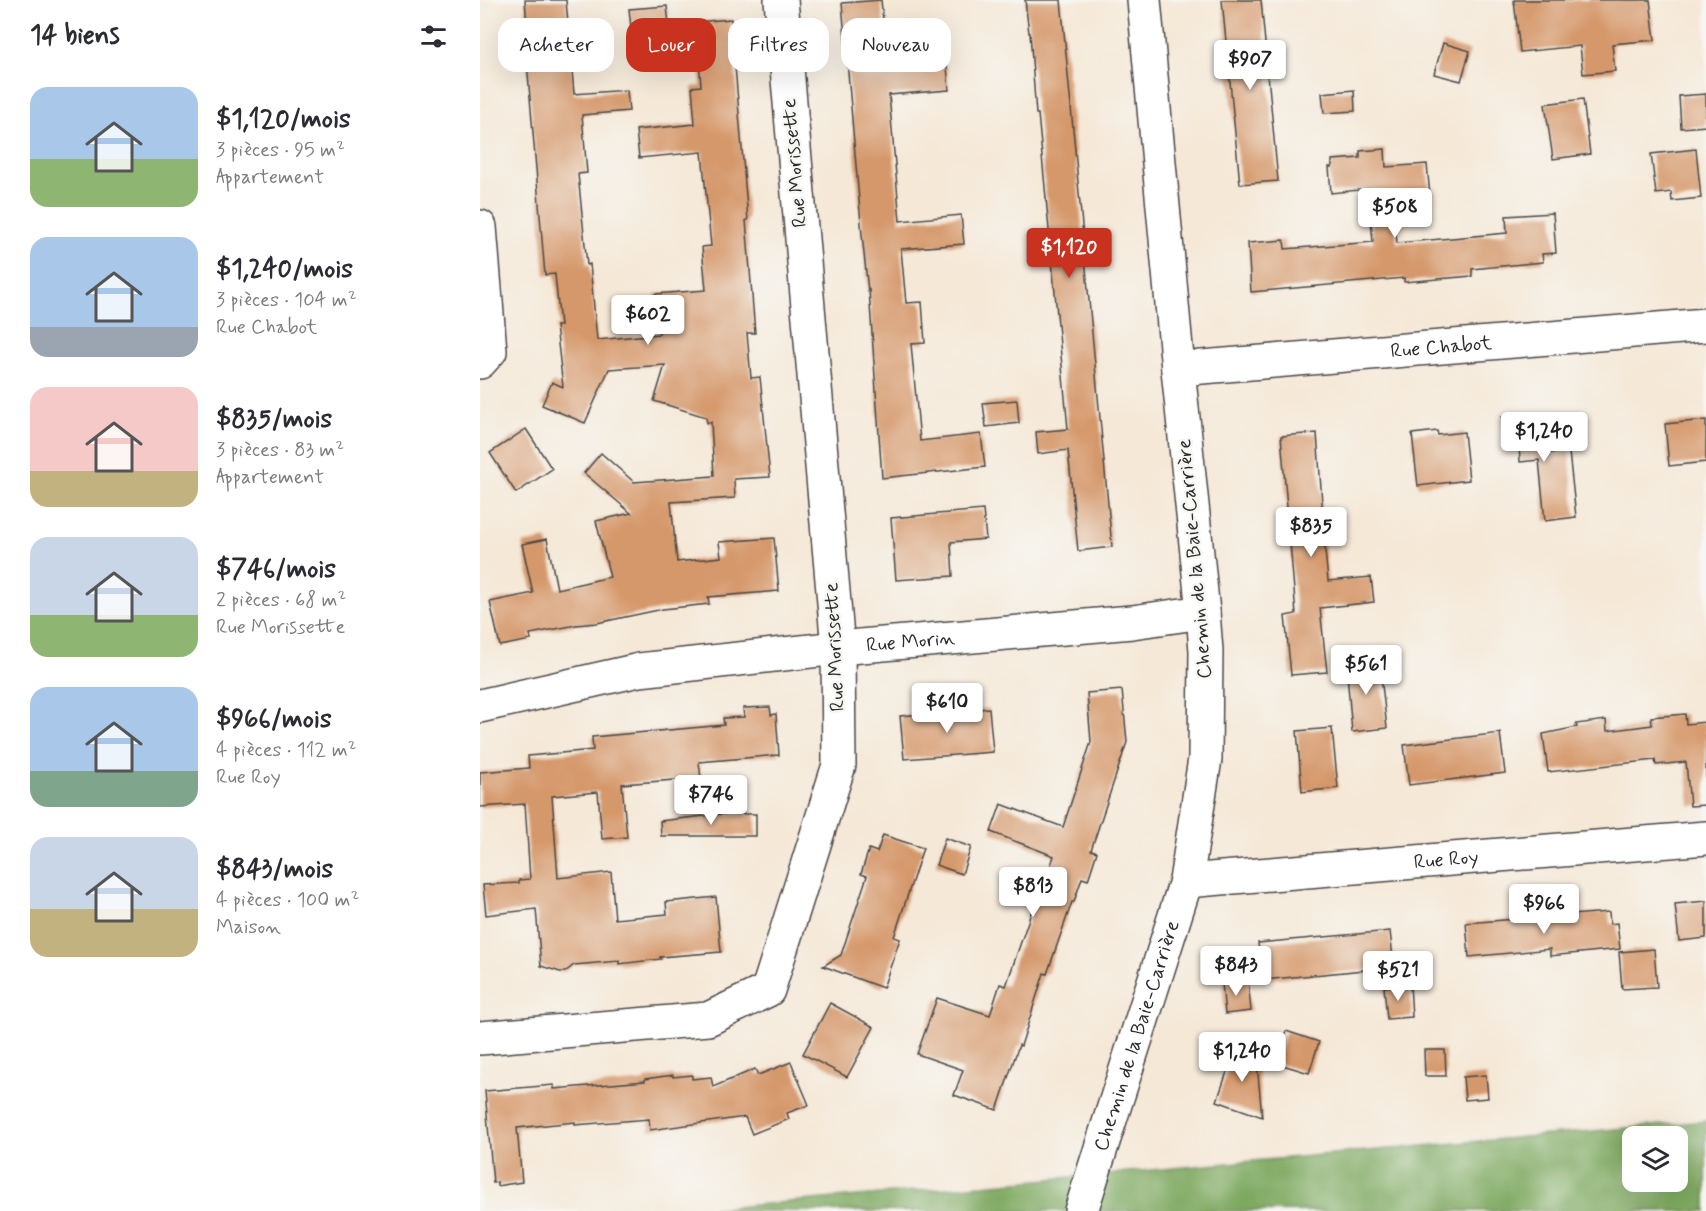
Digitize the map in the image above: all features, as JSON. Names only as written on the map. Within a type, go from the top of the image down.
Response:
[{"type":"street","name":"Rue Morissette","points":[[480,1038],[708,1019],[768,990],[839,765],[838,648],[781,0]]},
{"type":"street","name":"Chemin de la Baie-Carrière","points":[[1081,1211],[1186,881],[1205,759],[1206,651],[1203,612],[1144,0]]},
{"type":"street","points":[[480,226],[490,351],[480,362]]},
{"type":"street","name":"Rue Chabot","points":[[1178,369],[1706,325]]},
{"type":"street","name":"Rue Morin","points":[[480,706],[639,670],[838,648],[1132,622],[1203,612]]},
{"type":"street","name":"Rue Roy","points":[[1186,881],[1706,838]]},
{"type":"green space","points":[[1706,1121],[1706,1211],[688,1211],[1622,1128],[1622,1192],[1688,1192],[1688,1126],[1649,1126]]},
{"type":"building","points":[[525,0],[566,0],[568,18],[526,18]]},
{"type":"building","points":[[881,0],[883,18],[843,18],[842,3]]},
{"type":"building","points":[[1025,0],[1061,0],[1112,547],[1078,551],[1068,450],[1038,454],[1036,432],[1068,429]]},
{"type":"building","points":[[1222,0],[1261,0],[1278,181],[1240,184]]},
{"type":"building","points":[[1514,0],[1650,0],[1655,40],[1612,44],[1615,71],[1583,74],[1580,46],[1520,52]]},
{"type":"building","points":[[667,6],[668,18],[630,18],[629,9]]},
{"type":"building","points":[[728,19],[728,72],[735,72],[748,220],[746,220],[755,333],[747,333],[751,378],[760,377],[770,477],[734,479],[735,498],[671,502],[677,562],[721,557],[719,542],[774,538],[779,591],[708,597],[709,604],[663,609],[530,634],[531,640],[500,646],[490,602],[533,593],[522,544],[547,539],[557,589],[610,577],[596,521],[631,513],[584,473],[601,453],[634,482],[714,476],[711,422],[707,423],[706,417],[654,401],[665,365],[609,369],[585,423],[542,405],[552,382],[563,387],[556,326],[560,326],[555,274],[545,275],[528,72],[572,72],[574,94],[627,90],[629,111],[582,115],[587,173],[578,174],[597,340],[659,334],[655,294],[706,290],[702,247],[711,246],[702,152],[639,158],[636,130],[695,124],[692,87],[701,86],[700,72],[716,72],[716,20]]},
{"type":"building","points":[[1443,43],[1470,51],[1461,81],[1434,74]]},
{"type":"building","points":[[848,72],[948,72],[949,90],[889,95],[900,221],[961,215],[964,244],[901,249],[906,303],[922,302],[925,343],[911,344],[920,441],[981,434],[985,467],[882,478],[869,290]]},
{"type":"building","points":[[1354,90],[1355,111],[1324,113],[1322,93]]},
{"type":"building","points":[[1706,94],[1706,126],[1681,128],[1679,96]]},
{"type":"building","points":[[1583,99],[1590,154],[1553,159],[1545,104]]},
{"type":"building","points":[[1385,149],[1386,167],[1427,164],[1430,196],[1392,199],[1397,243],[1507,233],[1506,216],[1553,213],[1556,253],[1542,254],[1543,262],[1472,269],[1472,276],[1404,282],[1404,278],[1251,292],[1248,243],[1284,240],[1285,249],[1373,242],[1368,189],[1331,193],[1329,167],[1332,167],[1332,160],[1360,158],[1360,151]]},
{"type":"building","points":[[1696,149],[1701,198],[1672,201],[1671,192],[1656,194],[1651,154]]},
{"type":"building","points":[[1017,400],[1019,423],[986,427],[983,403]]},
{"type":"building","points":[[1546,415],[1549,453],[1569,452],[1576,517],[1545,521],[1539,460],[1520,462],[1519,443],[1504,444],[1502,417]]},
{"type":"building","points":[[1706,420],[1706,462],[1669,466],[1665,424]]},
{"type":"building","points":[[526,429],[552,469],[516,493],[490,453]]},
{"type":"building","points":[[1437,431],[1438,435],[1464,432],[1469,480],[1418,486],[1412,434]]},
{"type":"building","points":[[1317,433],[1328,581],[1371,577],[1374,602],[1320,608],[1327,672],[1291,675],[1285,616],[1296,614],[1281,436]]},
{"type":"building","points":[[983,510],[986,539],[951,542],[953,576],[896,580],[891,518]]},
{"type":"building","points":[[1379,659],[1387,728],[1352,732],[1346,662]]},
{"type":"building","points":[[1122,690],[1127,742],[1091,850],[1097,852],[1088,880],[1082,878],[1047,974],[1044,973],[1021,1046],[1019,1045],[997,1110],[954,1095],[963,1070],[917,1054],[937,998],[990,1015],[1000,984],[1006,986],[1035,901],[1038,902],[1054,856],[991,832],[1001,804],[1063,827],[1091,742],[1087,693]]},
{"type":"building","points":[[770,707],[771,715],[776,714],[779,755],[699,762],[701,778],[622,784],[627,837],[602,839],[598,792],[552,796],[558,878],[611,872],[615,919],[667,914],[666,902],[716,897],[721,952],[660,957],[661,959],[619,964],[619,961],[574,965],[565,972],[560,972],[541,966],[536,909],[486,915],[483,885],[519,883],[519,880],[530,879],[525,804],[480,807],[480,772],[529,768],[528,756],[593,750],[592,737],[724,725],[723,718],[744,717],[743,708]]},
{"type":"building","points":[[989,708],[993,752],[904,759],[900,716]]},
{"type":"building","points":[[1685,714],[1686,724],[1706,722],[1706,805],[1690,806],[1686,762],[1656,765],[1655,760],[1548,772],[1543,734],[1577,727],[1576,724],[1606,720],[1607,731],[1652,725],[1651,717]]},
{"type":"building","points":[[1332,728],[1338,788],[1302,792],[1297,731]]},
{"type":"building","points":[[1500,733],[1505,773],[1409,785],[1404,745]]},
{"type":"building","points":[[722,814],[756,814],[756,836],[661,836],[660,821]]},
{"type":"building","points":[[883,835],[923,848],[894,937],[900,939],[883,988],[823,966],[841,955],[867,876],[861,874],[869,849],[877,852]]},
{"type":"building","points":[[945,838],[971,847],[962,874],[936,865]]},
{"type":"building","points":[[1706,901],[1706,938],[1679,941],[1675,904]]},
{"type":"building","points":[[1609,912],[1610,924],[1617,923],[1620,949],[1550,956],[1550,949],[1469,957],[1466,923]]},
{"type":"building","points":[[1390,931],[1394,967],[1262,980],[1258,943]]},
{"type":"building","points":[[1654,949],[1657,987],[1622,989],[1619,952]]},
{"type":"building","points":[[1248,980],[1251,1011],[1225,1014],[1222,983]]},
{"type":"building","points":[[1410,984],[1412,1017],[1387,1019],[1384,987]]},
{"type":"building","points":[[830,1003],[874,1027],[847,1077],[803,1054]]},
{"type":"building","points":[[1286,1031],[1319,1042],[1309,1073],[1276,1063]]},
{"type":"building","points":[[1236,1046],[1256,1053],[1262,1117],[1217,1101]]},
{"type":"building","points":[[1424,1050],[1445,1050],[1446,1076],[1425,1076]]},
{"type":"building","points":[[791,1062],[809,1105],[787,1113],[789,1119],[752,1134],[745,1117],[650,1130],[649,1119],[575,1125],[575,1122],[517,1128],[522,1182],[497,1186],[497,1182],[493,1183],[485,1091],[554,1085],[554,1089],[645,1081],[645,1079],[673,1075],[673,1077],[692,1075],[692,1079],[711,1077],[713,1087],[755,1069],[758,1075]]},
{"type":"building","points":[[1486,1075],[1488,1098],[1465,1100],[1463,1077]]}]
